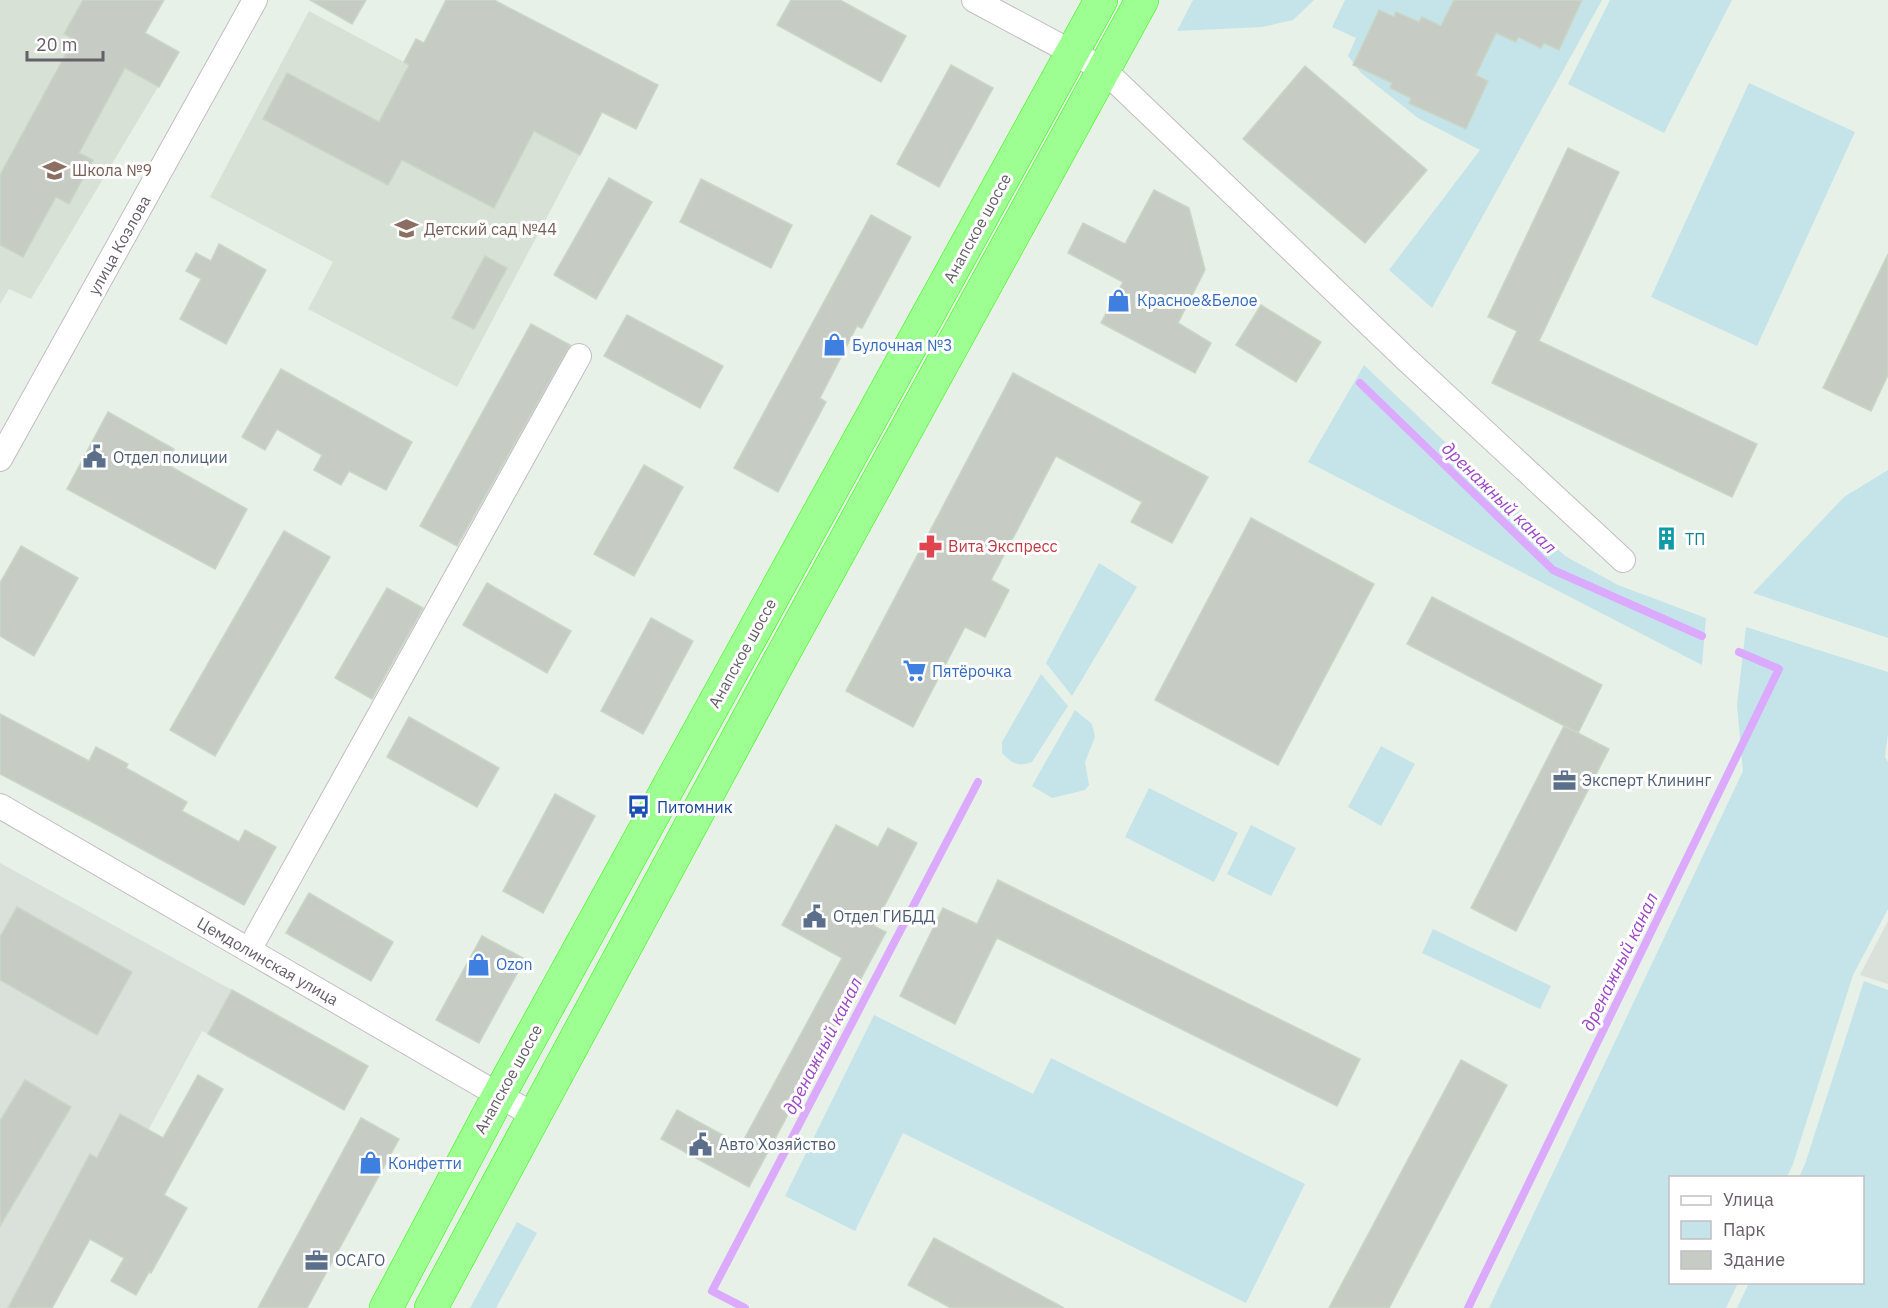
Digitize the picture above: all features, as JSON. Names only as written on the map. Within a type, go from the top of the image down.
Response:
[{"type":"highway","name":"Анапское шоссе","points":[[386,1308],[499,1095],[1101,0]]},
{"type":"highway","points":[[431,1308],[777,667],[1142,0]]},
{"type":"street","name":"улица Козлова","points":[[0,459],[255,0]]},
{"type":"street","points":[[974,0],[1103,69],[1406,359],[1623,560]]},
{"type":"street","points":[[249,950],[579,356]]},
{"type":"street","name":"Цемдолинская улица","points":[[0,806],[535,1116]]},
{"type":"shaded area","name":"Школа №9","points":[[0,0],[86,0],[179,52],[31,299],[9,289],[0,304]]},
{"type":"shaded area","name":"Детский сад №44","points":[[309,11],[404,62],[416,39],[592,132],[457,387],[308,309],[333,262],[210,197]]},
{"type":"shaded area","points":[[0,863],[232,990],[208,1034],[202,1031],[52,1308],[0,1308]]},
{"type":"shaded area","points":[[1888,921],[1888,984],[1860,975]]},
{"type":"green space","points":[[1193,0],[1314,0],[1293,20],[1262,27],[1177,31]]},
{"type":"green space","points":[[1345,0],[1602,0],[1432,308],[1389,270],[1480,150],[1418,118],[1361,73],[1348,56],[1356,38],[1332,27]]},
{"type":"green space","points":[[1610,0],[1732,0],[1664,133],[1568,84]]},
{"type":"green space","points":[[1749,83],[1855,132],[1757,346],[1651,297]]},
{"type":"green space","points":[[1364,365],[1565,556],[1618,585],[1706,618],[1702,665],[1308,462]]},
{"type":"green space","points":[[1888,470],[1888,638],[1753,593],[1844,497]]},
{"type":"green space","points":[[1099,563],[1137,587],[1072,696],[1046,663]]},
{"type":"green space","points":[[1746,627],[1888,672],[1888,734],[1885,757],[1888,762],[1888,909],[1853,975],[1793,1164],[1787,1176],[1669,1176],[1669,1284],[1738,1284],[1726,1308],[1489,1308],[1743,771],[1737,705]]},
{"type":"green space","points":[[1041,674],[1068,706],[1032,762],[1016,764],[1002,753],[1002,742]]},
{"type":"green space","points":[[1075,710],[1092,724],[1095,737],[1085,762],[1089,785],[1085,790],[1052,798],[1032,786]]},
{"type":"green space","points":[[1381,746],[1415,764],[1381,826],[1348,807]]},
{"type":"green space","points":[[1149,788],[1238,833],[1214,882],[1125,837]]},
{"type":"green space","points":[[1251,825],[1296,848],[1271,896],[1227,874]]},
{"type":"green space","points":[[1433,929],[1551,986],[1540,1009],[1422,953]]},
{"type":"green space","points":[[1864,981],[1888,990],[1888,1308],[1737,1308],[1749,1284],[1864,1284],[1864,1176],[1799,1176]]},
{"type":"green space","points":[[874,1015],[1033,1094],[1051,1058],[1305,1184],[1246,1303],[903,1133],[855,1231],[785,1196]]},
{"type":"green space","points":[[517,1222],[537,1233],[496,1308],[470,1308]]},
{"type":"building","points":[[83,0],[164,0],[145,33],[179,52],[159,87],[125,68],[79,153],[93,160],[69,204],[56,197],[23,257],[0,245],[0,175],[74,39],[64,34]]},
{"type":"building","points":[[310,0],[366,0],[352,24]]},
{"type":"building","points":[[446,0],[494,0],[658,85],[636,129],[602,112],[580,155],[534,131],[494,208],[402,160],[388,185],[263,119],[287,73],[379,122],[409,65],[404,62],[416,39],[424,43]]},
{"type":"building","points":[[791,0],[840,0],[906,36],[881,82],[777,25]]},
{"type":"building","points":[[1454,0],[1582,0],[1559,50],[1544,43],[1541,48],[1518,37],[1516,42],[1496,33],[1476,75],[1488,81],[1466,129],[1409,103],[1411,98],[1390,88],[1392,83],[1353,65],[1379,10],[1394,17],[1396,12],[1419,22],[1422,17],[1441,26]]},
{"type":"building","points":[[951,65],[993,88],[939,187],[897,164]]},
{"type":"building","points":[[1305,66],[1427,170],[1365,243],[1243,139]]},
{"type":"building","points":[[1568,148],[1619,172],[1539,341],[1757,444],[1732,497],[1492,383],[1517,331],[1488,317]]},
{"type":"building","points":[[609,178],[652,202],[596,299],[554,275]]},
{"type":"building","points":[[701,179],[792,225],[771,268],[680,222]]},
{"type":"building","points":[[1154,190],[1189,208],[1205,270],[1178,323],[1211,343],[1195,373],[1101,323],[1123,282],[1068,253],[1083,223],[1125,244]]},
{"type":"building","points":[[871,215],[911,237],[862,328],[857,326],[820,398],[826,402],[778,492],[734,468]]},
{"type":"building","points":[[219,244],[266,270],[226,344],[180,319],[201,279],[186,271],[196,253],[211,261]]},
{"type":"building","points":[[1888,254],[1888,375],[1871,411],[1823,388]]},
{"type":"building","points":[[485,256],[507,268],[474,329],[452,318]]},
{"type":"building","points":[[1261,305],[1321,342],[1296,382],[1236,345]]},
{"type":"building","points":[[627,315],[723,366],[700,408],[604,356]]},
{"type":"building","points":[[531,324],[570,345],[457,546],[420,526]]},
{"type":"building","points":[[281,369],[412,442],[386,490],[349,471],[341,485],[314,470],[322,455],[277,429],[265,450],[242,437]]},
{"type":"building","points":[[1013,373],[1208,477],[1172,543],[1131,522],[1142,502],[1056,456],[991,580],[1009,590],[985,637],[965,627],[913,727],[846,691]]},
{"type":"building","points":[[108,412],[174,449],[166,464],[247,509],[215,569],[67,489]]},
{"type":"building","points":[[644,465],[683,487],[634,576],[594,554]]},
{"type":"building","points":[[1251,518],[1374,584],[1278,765],[1155,700]]},
{"type":"building","points":[[284,531],[330,557],[215,756],[170,730]]},
{"type":"building","points":[[21,546],[78,578],[34,656],[0,636],[0,583]]},
{"type":"building","points":[[487,583],[571,631],[547,673],[463,625]]},
{"type":"building","points":[[387,588],[423,608],[372,699],[335,678]]},
{"type":"building","points":[[1432,597],[1602,685],[1578,733],[1407,644]]},
{"type":"building","points":[[651,618],[693,641],[643,734],[601,711]]},
{"type":"building","points":[[0,714],[89,761],[96,747],[128,764],[126,768],[187,802],[182,811],[239,842],[245,830],[276,847],[244,905],[0,774]]},
{"type":"building","points":[[409,717],[499,768],[477,807],[387,757]]},
{"type":"building","points":[[1564,726],[1609,749],[1516,931],[1471,908]]},
{"type":"building","points":[[555,794],[595,816],[543,913],[503,891]]},
{"type":"building","points":[[836,825],[878,847],[888,828],[917,843],[874,926],[886,932],[749,1187],[661,1139],[677,1110],[741,1145],[842,958],[782,925]]},
{"type":"building","points":[[998,880],[1360,1059],[1337,1106],[997,938],[955,1024],[900,996],[943,908],[977,924]]},
{"type":"building","points":[[309,893],[393,942],[371,981],[286,933]]},
{"type":"building","points":[[17,907],[132,972],[97,1035],[0,980],[0,937]]},
{"type":"building","points":[[482,936],[525,959],[479,1043],[436,1020]]},
{"type":"building","points":[[232,990],[368,1066],[344,1110],[208,1034]]},
{"type":"building","points":[[1461,1060],[1507,1085],[1389,1308],[1329,1308]]},
{"type":"building","points":[[198,1075],[223,1089],[164,1195],[187,1208],[151,1273],[149,1272],[136,1295],[111,1281],[124,1258],[90,1239],[52,1308],[8,1308],[90,1154],[97,1158],[120,1114],[163,1138]]},
{"type":"building","points":[[25,1080],[71,1107],[0,1226],[0,1121]]},
{"type":"building","points":[[361,1118],[399,1139],[307,1308],[258,1308]]},
{"type":"building","points":[[934,1238],[1064,1308],[951,1308],[908,1285]]},
{"type":"waterway","name":"дренажный канал","points":[[1360,383],[1553,570],[1702,636]]},
{"type":"waterway","name":"дренажный канал","points":[[1468,1308],[1779,669],[1739,652]]},
{"type":"waterway","name":"дренажный канал","points":[[745,1308],[712,1291],[978,782]]},
{"type":"place","name":"Школа №9","points":[[54,170]]},
{"type":"place","name":"Детский сад №44","points":[[406,229]]},
{"type":"place","name":"Красное&Белое","points":[[1119,300]]},
{"type":"place","name":"Булочная №3","points":[[834,345]]},
{"type":"place","name":"Отдел полиции","points":[[95,457]]},
{"type":"place","name":"ТП","points":[[1667,539]]},
{"type":"place","name":"Вита Экспресс","points":[[930,546]]},
{"type":"place","name":"Пятёрочка","points":[[914,671]]},
{"type":"place","name":"Эксперт Клининг","points":[[1564,780]]},
{"type":"place","name":"Питомник","points":[[639,807]]},
{"type":"place","name":"Отдел ГИБДД","points":[[815,916]]},
{"type":"place","name":"Ozon","points":[[478,964]]},
{"type":"place","name":"Авто Хозяйство","points":[[701,1144]]},
{"type":"place","name":"Конфетти","points":[[370,1163]]},
{"type":"place","name":"ОСАГО","points":[[317,1260]]}]
